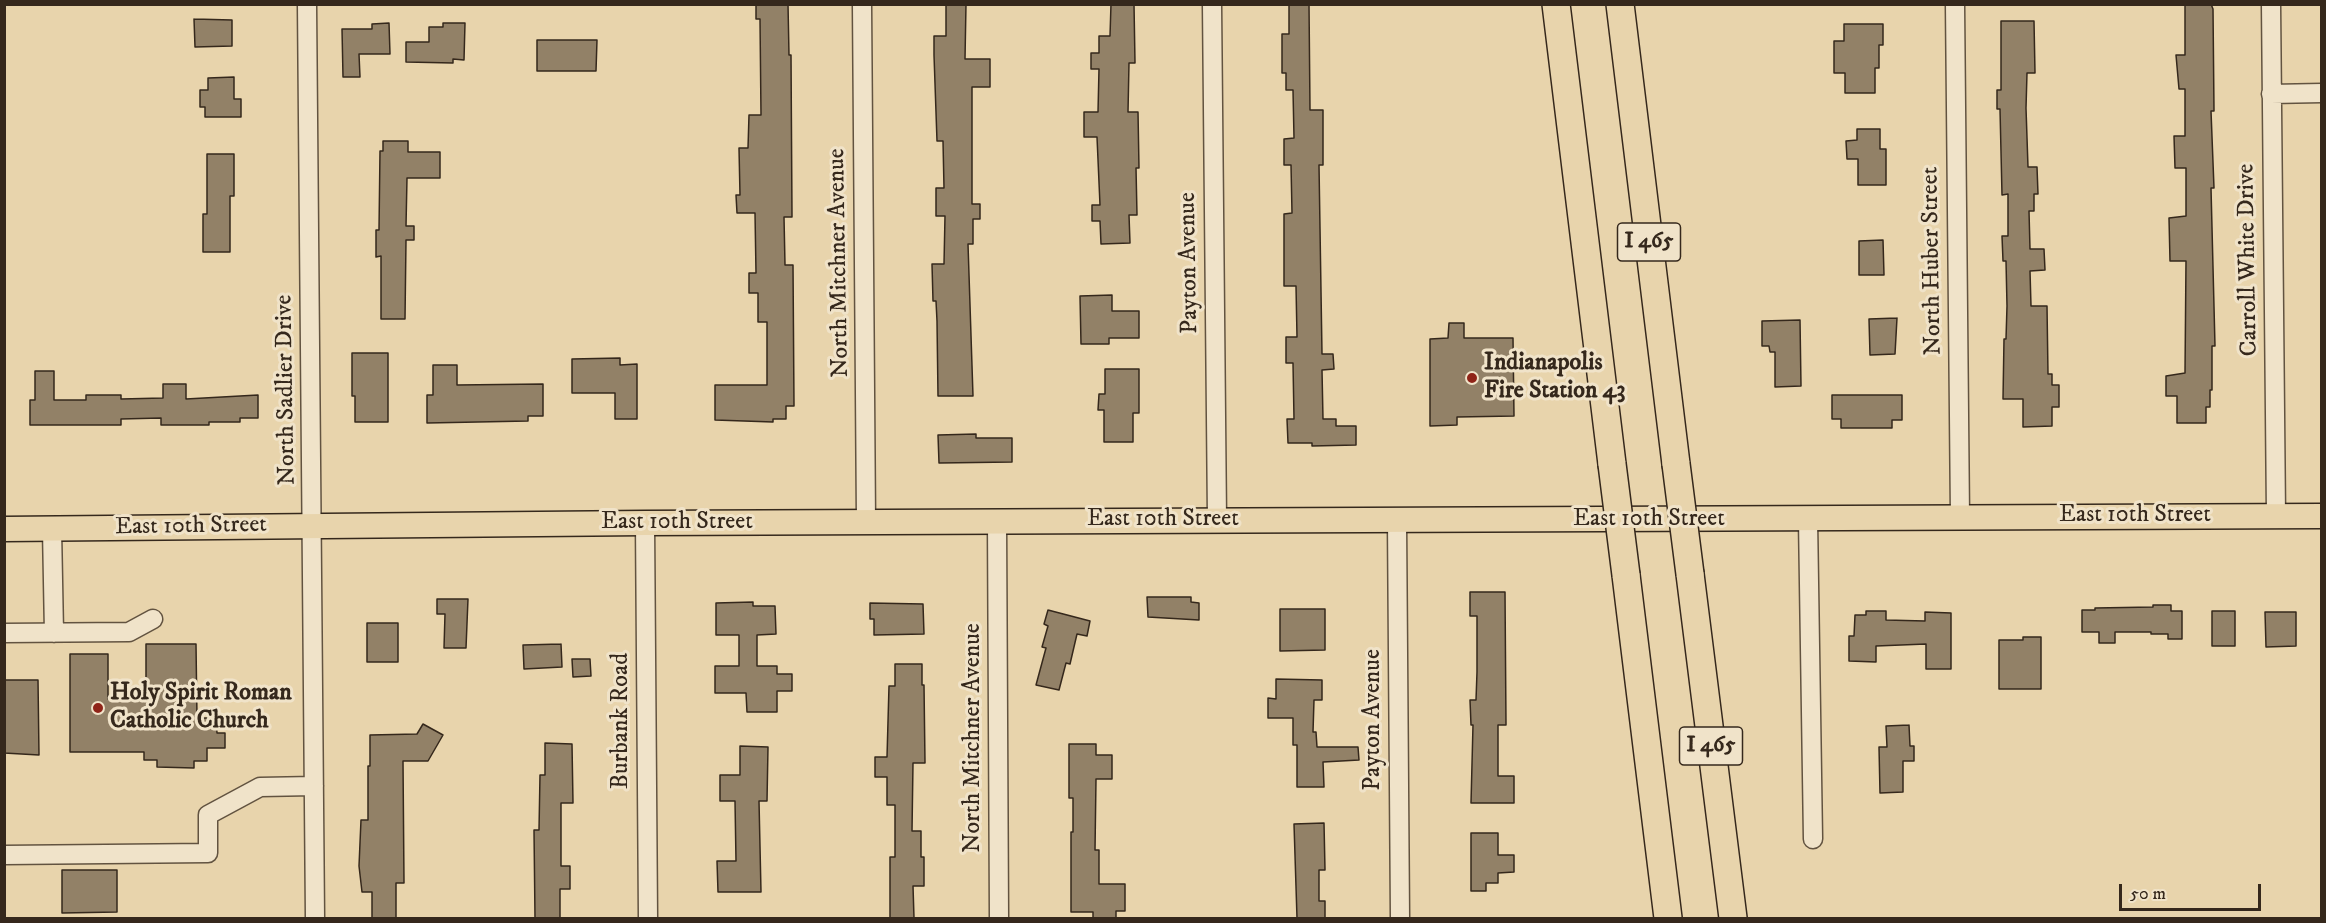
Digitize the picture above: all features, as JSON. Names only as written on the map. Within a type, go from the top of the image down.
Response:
[{"type":"highway","name":"I 465","points":[[1556,4],[1668,918]]},
{"type":"highway","name":"I 465","points":[[1620,4],[1733,918]]},
{"type":"main road","name":"East 10th Street","points":[[4,529],[645,522],[2322,516]]},
{"type":"street","name":"North Sadlier Drive","points":[[307,4],[315,918]]},
{"type":"street","name":"North Mitchner Avenue","points":[[862,4],[866,522]]},
{"type":"street","name":"Payton Avenue","points":[[1212,4],[1217,520]]},
{"type":"street","name":"North Huber Street","points":[[1955,4],[1960,517]]},
{"type":"street","name":"Carroll White Drive","points":[[2271,4],[2276,516]]},
{"type":"street","points":[[2271,94],[2322,93]]},
{"type":"street","points":[[1808,519],[1813,839]]},
{"type":"street","name":"North Mitchner Avenue","points":[[997,521],[999,918]]},
{"type":"street","name":"Payton Avenue","points":[[1397,521],[1400,918]]},
{"type":"street","name":"Burbank Road","points":[[645,522],[648,918]]},
{"type":"street","points":[[52,528],[54,633]]},
{"type":"street","points":[[4,633],[129,632],[153,619]]},
{"type":"street","points":[[4,855],[208,853],[208,815],[260,787],[314,786]]},
{"type":"building","points":[[756,4],[788,4],[789,55],[791,55],[792,217],[784,217],[785,265],[793,265],[794,406],[786,406],[786,419],[773,419],[773,422],[715,420],[715,385],[767,385],[767,322],[758,322],[758,293],[749,293],[749,273],[756,273],[755,213],[737,213],[736,195],[740,195],[739,148],[748,148],[749,115],[761,115],[760,19],[756,19]]},
{"type":"building","points":[[946,4],[966,4],[965,59],[990,59],[990,87],[972,87],[972,204],[980,204],[980,219],[973,219],[973,244],[968,244],[973,396],[938,396],[937,321],[936,301],[933,301],[932,264],[944,264],[945,216],[936,216],[936,188],[944,188],[943,141],[937,141],[934,36],[946,36]]},
{"type":"building","points":[[1111,4],[1134,4],[1135,63],[1129,63],[1128,112],[1138,112],[1139,168],[1136,168],[1137,215],[1129,215],[1130,243],[1101,244],[1100,221],[1092,221],[1092,205],[1100,205],[1097,137],[1084,137],[1084,112],[1098,112],[1099,69],[1091,69],[1091,53],[1099,53],[1099,36],[1110,36]]},
{"type":"building","points":[[1289,4],[1309,4],[1310,110],[1323,110],[1323,165],[1319,165],[1322,354],[1333,354],[1334,369],[1322,370],[1323,419],[1336,419],[1336,426],[1356,426],[1356,445],[1312,446],[1312,443],[1288,443],[1287,419],[1294,419],[1293,363],[1286,363],[1286,337],[1297,337],[1296,286],[1284,286],[1284,214],[1292,213],[1291,165],[1284,165],[1284,139],[1294,138],[1293,90],[1286,90],[1286,73],[1282,73],[1282,34],[1289,34]]},
{"type":"building","points":[[2185,4],[2211,4],[2213,9],[2214,111],[2211,111],[2214,188],[2211,188],[2215,346],[2212,346],[2212,390],[2210,390],[2210,407],[2206,407],[2206,423],[2177,423],[2177,396],[2166,396],[2166,376],[2185,373],[2186,261],[2170,261],[2169,218],[2186,216],[2186,168],[2175,168],[2174,136],[2185,136],[2185,89],[2179,89],[2176,55],[2185,55]]},
{"type":"building","points":[[194,19],[232,20],[232,46],[195,47]]},
{"type":"building","points":[[2001,21],[2034,21],[2035,73],[2027,73],[2026,108],[2028,167],[2037,167],[2038,194],[2034,194],[2034,211],[2029,211],[2030,249],[2044,249],[2045,270],[2030,271],[2031,306],[2047,306],[2048,374],[2052,374],[2052,385],[2059,385],[2059,407],[2052,407],[2052,426],[2023,427],[2023,399],[2003,399],[2007,306],[2006,261],[2003,261],[2002,236],[2008,236],[2008,194],[2002,195],[2000,109],[1997,109],[1997,90],[2001,90]]},
{"type":"building","points":[[389,23],[390,54],[359,54],[360,77],[343,77],[342,29],[372,29],[372,24]]},
{"type":"building","points":[[443,23],[465,23],[464,60],[453,59],[453,63],[406,62],[406,42],[429,42],[429,27],[443,27]]},
{"type":"building","points":[[1844,24],[1883,24],[1883,45],[1879,45],[1879,68],[1875,68],[1875,93],[1845,93],[1845,73],[1834,73],[1834,41],[1844,41]]},
{"type":"building","points":[[537,40],[597,40],[596,71],[537,71]]},
{"type":"building","points":[[234,77],[234,99],[241,99],[241,117],[205,117],[205,107],[200,107],[200,90],[208,90],[208,78]]},
{"type":"building","points":[[1857,129],[1880,129],[1880,149],[1886,149],[1886,185],[1858,185],[1858,159],[1847,159],[1846,141],[1857,140]]},
{"type":"building","points":[[383,141],[408,141],[408,152],[440,152],[440,178],[407,178],[406,226],[414,226],[414,240],[406,240],[405,319],[381,319],[381,256],[376,257],[376,230],[379,230],[380,151],[383,151]]},
{"type":"building","points":[[207,154],[234,154],[234,196],[230,196],[230,252],[203,252],[203,214],[207,214]]},
{"type":"building","points":[[1883,240],[1884,275],[1859,275],[1859,241]]},
{"type":"building","points":[[1112,295],[1112,311],[1139,311],[1139,338],[1109,338],[1109,344],[1081,344],[1080,296]]},
{"type":"building","points":[[1897,318],[1895,354],[1870,355],[1869,319]]},
{"type":"building","points":[[1800,320],[1801,386],[1775,387],[1775,352],[1770,352],[1769,346],[1762,346],[1762,321]]},
{"type":"building","name":"Indianapolis Fire Station 43","points":[[1449,323],[1464,323],[1464,338],[1513,338],[1514,416],[1457,417],[1457,425],[1430,426],[1430,339],[1448,338]]},
{"type":"building","points":[[352,353],[388,353],[388,422],[355,422],[355,396],[352,396]]},
{"type":"building","points":[[620,358],[620,365],[637,364],[637,419],[615,419],[615,393],[572,393],[572,359]]},
{"type":"building","points":[[433,365],[457,365],[457,385],[543,384],[543,416],[528,416],[528,421],[427,423],[427,395],[433,395]]},
{"type":"building","points":[[1105,369],[1139,369],[1139,413],[1133,413],[1133,442],[1104,442],[1104,410],[1098,410],[1099,394],[1105,394]]},
{"type":"building","points":[[35,371],[54,371],[54,400],[86,400],[86,395],[121,395],[121,399],[163,398],[163,384],[186,384],[186,399],[258,395],[258,418],[240,418],[240,422],[209,422],[209,425],[161,425],[161,418],[121,419],[121,425],[30,425],[30,400],[35,400]]},
{"type":"building","points":[[1832,395],[1902,395],[1902,420],[1892,420],[1892,428],[1841,428],[1841,419],[1832,419]]},
{"type":"building","points":[[976,434],[976,438],[1012,438],[1012,462],[939,463],[938,435]]},
{"type":"building","points":[[1470,592],[1505,592],[1506,725],[1498,725],[1498,776],[1514,776],[1514,803],[1471,803],[1473,725],[1471,725],[1470,700],[1476,700],[1477,616],[1470,616]]},
{"type":"building","points":[[1147,597],[1191,597],[1191,602],[1199,603],[1199,620],[1148,617]]},
{"type":"building","points":[[437,599],[468,599],[466,648],[444,648],[445,614],[437,614]]},
{"type":"building","points":[[753,602],[753,606],[775,606],[776,634],[757,635],[757,666],[777,666],[777,674],[792,674],[792,691],[777,691],[777,712],[747,712],[746,693],[715,693],[715,666],[739,666],[739,635],[716,635],[716,603]]},
{"type":"building","points":[[870,603],[923,604],[924,634],[874,635],[874,619],[870,619]]},
{"type":"building","points":[[2153,605],[2171,605],[2171,611],[2182,611],[2182,639],[2168,639],[2168,634],[2151,634],[2151,632],[2115,632],[2115,643],[2099,643],[2099,632],[2082,632],[2082,610],[2153,607]]},
{"type":"building","points":[[1280,609],[1325,609],[1325,650],[1280,651]]},
{"type":"building","points":[[1048,610],[1090,621],[1087,636],[1077,634],[1070,664],[1066,663],[1059,690],[1036,685],[1046,648],[1042,647],[1048,626],[1044,624]]},
{"type":"building","points":[[1866,611],[1886,611],[1886,620],[1925,621],[1925,612],[1951,613],[1951,669],[1926,669],[1926,644],[1876,646],[1876,662],[1849,661],[1849,636],[1854,636],[1855,615],[1866,615]]},
{"type":"building","points":[[2212,611],[2235,611],[2235,646],[2212,646]]},
{"type":"building","points":[[2265,612],[2296,612],[2296,646],[2266,647]]},
{"type":"building","points":[[367,623],[398,623],[398,662],[367,662]]},
{"type":"building","points":[[2023,637],[2041,637],[2041,689],[1999,689],[1999,640],[2023,640]]},
{"type":"building","name":"Holy Spirit Roman Catholic Church","points":[[146,644],[196,644],[197,718],[216,718],[217,733],[225,733],[225,748],[207,748],[207,761],[194,761],[194,768],[157,767],[157,760],[144,760],[144,752],[70,752],[70,654],[108,654],[108,699],[146,699]]},
{"type":"building","points":[[561,644],[562,667],[524,669],[523,645]]},
{"type":"building","points":[[572,659],[590,659],[591,676],[573,677]]},
{"type":"building","points":[[895,664],[922,664],[922,685],[924,685],[925,763],[913,763],[912,831],[921,831],[924,886],[913,886],[914,918],[890,918],[890,857],[895,857],[895,805],[887,805],[887,777],[875,777],[875,757],[887,757],[889,686],[895,686]]},
{"type":"building","points":[[1276,679],[1322,680],[1322,700],[1314,700],[1313,732],[1316,732],[1317,747],[1358,747],[1359,760],[1323,762],[1324,787],[1297,787],[1297,745],[1293,745],[1293,718],[1268,718],[1268,698],[1276,699]]},
{"type":"building","points":[[4,680],[38,680],[39,755],[4,753]]},
{"type":"building","points":[[423,724],[443,735],[428,761],[403,761],[404,883],[396,883],[396,918],[372,918],[372,892],[362,892],[359,866],[361,820],[368,820],[370,735],[417,734]]},
{"type":"building","points":[[1909,725],[1910,746],[1914,746],[1914,761],[1903,761],[1903,792],[1880,793],[1879,747],[1887,747],[1886,726]]},
{"type":"building","points":[[545,743],[572,744],[573,803],[561,803],[561,866],[570,866],[570,889],[560,889],[560,918],[535,918],[534,830],[539,830],[540,775],[545,775]]},
{"type":"building","points":[[1069,744],[1096,744],[1096,755],[1112,755],[1112,779],[1096,779],[1095,850],[1099,850],[1099,884],[1125,884],[1125,911],[1116,911],[1116,918],[1093,918],[1093,912],[1071,912],[1073,798],[1069,798]]},
{"type":"building","points":[[740,746],[768,747],[767,801],[759,801],[761,892],[718,892],[717,861],[736,861],[735,801],[720,801],[720,775],[740,775]]},
{"type":"building","points":[[1324,823],[1325,870],[1319,870],[1319,901],[1325,901],[1325,918],[1297,918],[1294,824]]},
{"type":"building","points":[[1471,833],[1498,833],[1498,855],[1514,855],[1514,872],[1498,873],[1498,883],[1486,883],[1486,891],[1471,891]]},
{"type":"building","points":[[62,870],[117,870],[117,912],[62,913]]},
{"type":"place","name":"Indianapolis Fire Station 43","points":[[1472,378]]},
{"type":"place","name":"Holy Spirit Roman Catholic Church","points":[[98,708]]}]
